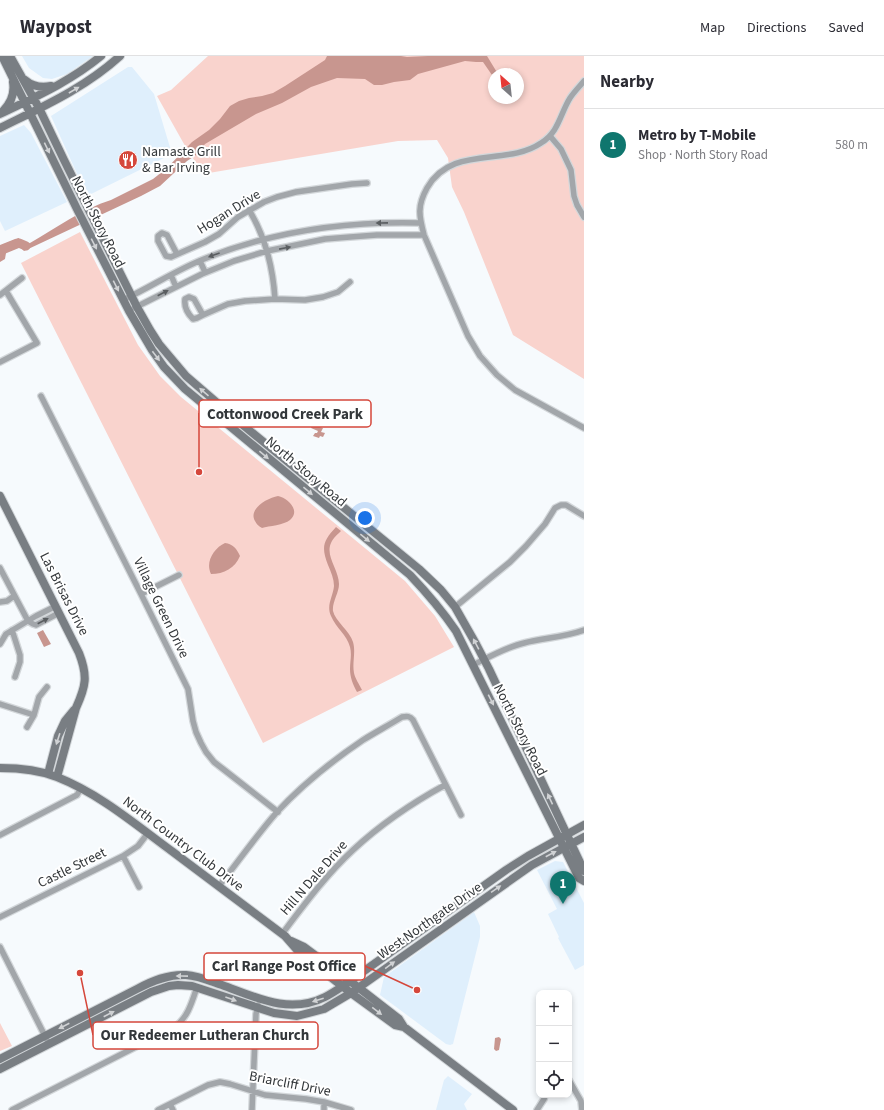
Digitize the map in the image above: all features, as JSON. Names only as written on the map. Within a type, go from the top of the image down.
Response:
[{"type":"main road","name":"North Story Road","points":[[2,56],[123,300],[142,334],[164,367],[178,383],[410,575],[430,595],[456,632],[563,837],[584,871]]},
{"type":"main road","name":"North Story Road","points":[[10,56],[39,108],[132,296],[150,330],[168,356],[194,384],[419,569],[441,590],[455,607],[484,659],[563,837]]},
{"type":"main road","points":[[0,114],[58,85],[101,56]]},
{"type":"main road","points":[[0,128],[70,92],[96,76],[120,56]]},
{"type":"main road","points":[[0,114],[10,102],[12,97],[12,77]]},
{"type":"main road","points":[[23,78],[33,86],[46,87],[58,85]]},
{"type":"main road","points":[[55,164],[64,160]]},
{"type":"main road","points":[[142,334],[150,330]]},
{"type":"main road","name":"Las Brisas Drive","points":[[0,496],[79,653],[86,677],[57,777]]},
{"type":"main road","points":[[379,550],[386,542]]},
{"type":"main road","name":"Las Brisas Drive","points":[[48,774],[58,736],[65,720],[76,708]]},
{"type":"main road","name":"North Country Club Drive","points":[[0,768],[18,768],[48,774],[81,788],[105,802],[282,934],[299,952],[343,986],[395,1025],[404,1027]]},
{"type":"main road","name":"West Northgate Drive","points":[[0,1059],[157,979],[170,976],[186,975],[201,978],[282,1005],[303,1004],[325,997],[343,986],[506,870],[584,825]]},
{"type":"main road","name":"West Northgate Drive","points":[[0,1069],[141,997],[160,988],[169,986],[186,985],[197,987],[274,1014],[297,1016],[324,1009],[336,1003],[532,865],[584,837]]},
{"type":"main road","name":"North Story Road","points":[[568,846],[579,878],[584,882]]},
{"type":"main road","points":[[455,906],[460,915]]},
{"type":"main road","name":"North Country Club Drive","points":[[289,940],[304,947],[359,987],[399,1019],[404,1027],[513,1110]]},
{"type":"main road","points":[[137,989],[141,997]]},
{"type":"street","points":[[584,81],[571,96],[558,124],[550,136],[542,143],[523,152],[458,162],[443,170],[436,176],[423,196],[420,211],[424,235],[468,336],[480,356],[496,375],[515,390],[584,428]]},
{"type":"street","points":[[550,136],[561,149],[571,170],[574,196],[584,217]]},
{"type":"street","name":"Hogan Drive","points":[[177,254],[219,234],[238,217],[264,202],[277,197],[296,192],[367,183]]},
{"type":"street","points":[[249,210],[260,228],[274,283],[275,299]]},
{"type":"street","points":[[123,300],[200,261],[238,247],[263,240],[338,225],[421,223]]},
{"type":"street","points":[[129,311],[205,272],[266,251],[325,239],[377,235],[424,235]]},
{"type":"street","points":[[238,247],[242,258]]},
{"type":"street","points":[[200,261],[205,272]]},
{"type":"street","points":[[171,275],[176,287]]},
{"type":"street","points":[[0,295],[22,278]]},
{"type":"street","points":[[203,315],[228,304],[245,301],[275,299],[305,300],[323,297],[338,292],[350,282]]},
{"type":"street","points":[[0,362],[37,343],[6,291]]},
{"type":"street","name":"Village Green Drive","points":[[41,396],[188,690],[190,708],[196,732],[206,752],[214,762],[278,812]]},
{"type":"street","points":[[455,607],[510,562],[545,524],[555,508],[561,505],[566,506],[584,516]]},
{"type":"street","points":[[0,568],[28,621],[32,624],[36,625],[57,609]]},
{"type":"street","points":[[141,594],[179,575]]},
{"type":"street","points":[[0,602],[7,601],[14,596]]},
{"type":"street","points":[[0,644],[6,634],[28,621]]},
{"type":"street","points":[[12,630],[20,655],[20,662],[15,678]]},
{"type":"street","points":[[473,665],[503,650],[522,643],[584,630]]},
{"type":"street","points":[[27,727],[34,715],[39,697],[47,687]]},
{"type":"street","points":[[0,704],[34,715]]},
{"type":"street","points":[[219,886],[258,835],[278,812],[314,777],[363,740],[402,717],[411,717],[413,720],[461,815]]},
{"type":"street","name":"Hill N Dale Drive","points":[[282,934],[324,880],[352,850],[402,810],[445,785]]},
{"type":"street","points":[[0,835],[77,795],[81,788]]},
{"type":"street","name":"Castle Street","points":[[0,917],[123,856],[138,846],[148,833]]},
{"type":"street","points":[[123,856],[139,887]]},
{"type":"street","points":[[0,947],[50,1044]]},
{"type":"street","points":[[12,1110],[175,1027],[187,1014],[197,987]]},
{"type":"street","points":[[252,1110],[257,1008],[260,998]]},
{"type":"street","name":"Briarcliff Drive","points":[[158,1110],[208,1085],[223,1083],[265,1095],[324,1102],[351,1110]]},
{"type":"street","points":[[572,1086],[581,1102],[582,1110]]},
{"type":"street","points":[[537,1110],[544,1098]]},
{"type":"street","points":[[324,1102],[324,1110]]},
{"type":"street","points":[[170,1104],[173,1110]]},
{"type":"shaded area","points":[[22,56],[93,56],[67,74],[52,79],[43,78],[29,68]]},
{"type":"shaded area","points":[[208,56],[584,56],[584,379],[513,335],[464,212],[452,187],[448,158],[437,140],[398,141],[203,174],[157,96],[171,90]]},
{"type":"shaded area","points":[[327,56],[487,56],[494,68],[488,68],[488,69],[483,62],[465,61],[418,74],[410,80],[382,85],[374,85],[365,79],[337,78],[311,87],[282,103],[256,114],[205,144],[198,154],[187,161],[160,186],[24,251],[12,242],[7,247],[5,259],[0,262],[0,245],[19,238],[21,243],[30,243],[90,208],[111,200],[153,179],[167,168],[192,142],[209,130],[230,106],[239,101],[273,93],[325,60]]},
{"type":"shaded area","points":[[128,67],[132,67],[154,94],[172,154],[87,196],[51,116]]},
{"type":"shaded area","points":[[24,125],[31,133],[67,202],[5,231],[0,221],[0,136]]},
{"type":"shaded area","points":[[80,232],[138,345],[160,376],[181,397],[405,581],[435,616],[454,647],[263,743],[21,263]]},
{"type":"shaded area","points":[[312,425],[323,428],[321,432],[325,433],[323,437],[320,436],[319,438],[313,436],[318,431],[311,428]]},
{"type":"shaded area","points":[[278,496],[286,499],[292,505],[294,509],[293,516],[290,520],[284,523],[262,528],[255,521],[254,512],[256,508],[269,499]]},
{"type":"shaded area","points":[[336,527],[341,531],[333,539],[330,548],[331,558],[339,584],[333,611],[334,615],[349,634],[353,642],[354,673],[362,690],[357,692],[353,684],[350,669],[351,653],[349,643],[333,620],[329,608],[334,583],[324,553],[324,544],[328,536]]},
{"type":"shaded area","points":[[225,543],[234,547],[240,556],[235,564],[228,570],[211,574],[209,569],[210,560],[217,548]]},
{"type":"shaded area","points":[[43,630],[51,644],[44,647],[37,633]]},
{"type":"shaded area","points":[[555,861],[563,862],[584,903],[584,965],[575,970],[558,938],[559,937],[548,914],[557,909],[537,870]]},
{"type":"shaded area","points":[[474,912],[480,926],[480,937],[453,1044],[450,1045],[446,1044],[380,995],[384,977]]},
{"type":"shaded area","points":[[0,1023],[12,1046],[0,1051]]},
{"type":"shaded area","points":[[499,1037],[501,1039],[499,1050],[496,1051],[494,1049],[495,1038]]},
{"type":"shaded area","points":[[448,1076],[472,1094],[464,1104],[467,1110],[436,1110],[444,1080]]},
{"type":"waterway","points":[[0,252],[19,243],[26,246]]},
{"type":"place","name":"Namaste Grill & Bar Irving","points":[[128,160]]},
{"type":"place","name":"Cottonwood Creek Park","points":[[199,472]]},
{"type":"place","name":"Metro by T-Mobile","points":[[563,904]]},
{"type":"place","name":"Our Redeemer Lutheran Church","points":[[80,973]]},
{"type":"place","name":"Carl Range Post Office","points":[[417,990]]}]
